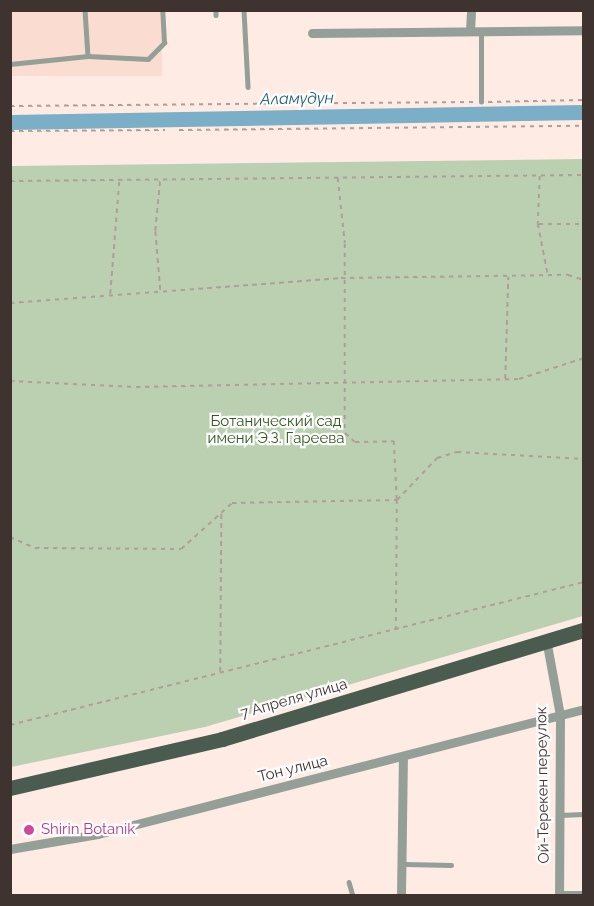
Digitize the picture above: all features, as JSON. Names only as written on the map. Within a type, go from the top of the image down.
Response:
[{"type":"main road","name":"7 Апреля улица","points":[[10,788],[222,739],[546,639],[584,630]]},
{"type":"street","points":[[470,31],[471,10]]},
{"type":"street","points":[[312,33],[584,30]]},
{"type":"street","name":"Ой-Терекен переулок","points":[[546,639],[560,715],[559,894]]},
{"type":"street","name":"Тон улица","points":[[10,849],[98,834],[584,709]]},
{"type":"street","points":[[401,896],[405,864],[403,756]]},
{"type":"lane","points":[[85,10],[88,56]]},
{"type":"lane","points":[[10,64],[88,56],[148,59],[159,54],[164,43],[162,10]]},
{"type":"lane","points":[[244,10],[248,87]]},
{"type":"lane","points":[[481,31],[481,102]]},
{"type":"lane","points":[[559,814],[584,814]]},
{"type":"lane","points":[[405,864],[451,865]]},
{"type":"lane","points":[[349,882],[353,896]]},
{"type":"lane","points":[[559,894],[584,893]]},
{"type":"path","points":[[10,106],[584,100]]},
{"type":"path","points":[[179,130],[584,126]]},
{"type":"path","points":[[10,131],[165,130]]},
{"type":"path","points":[[540,176],[538,225],[548,276]]},
{"type":"path","points":[[10,181],[584,176]]},
{"type":"path","points":[[338,178],[345,244],[341,278],[343,382],[350,440],[388,439],[398,446],[396,630]]},
{"type":"path","points":[[110,294],[120,180]]},
{"type":"path","points":[[160,180],[155,231],[160,291]]},
{"type":"path","points":[[538,225],[584,224]]},
{"type":"path","points":[[505,379],[508,276]]},
{"type":"path","points":[[10,303],[341,278],[548,276],[584,280]]},
{"type":"path","points":[[10,381],[136,387],[505,379],[584,358]]},
{"type":"path","points":[[10,537],[35,548],[181,549],[232,503],[397,500],[437,458],[457,452],[584,459]]},
{"type":"path","points":[[220,674],[221,511]]},
{"type":"path","points":[[10,725],[584,582]]},
{"type":"shaded area","points":[[10,11],[162,11],[162,76],[10,76]]},
{"type":"green space","name":"Ботанический сад имени Э.З. Гареева","points":[[583,159],[583,616],[205,727],[11,767],[11,166]]},
{"type":"waterway","name":"Аламүдүн","points":[[10,122],[584,112]]},
{"type":"place","name":"Shirin Botanik","points":[[29,830]]}]
